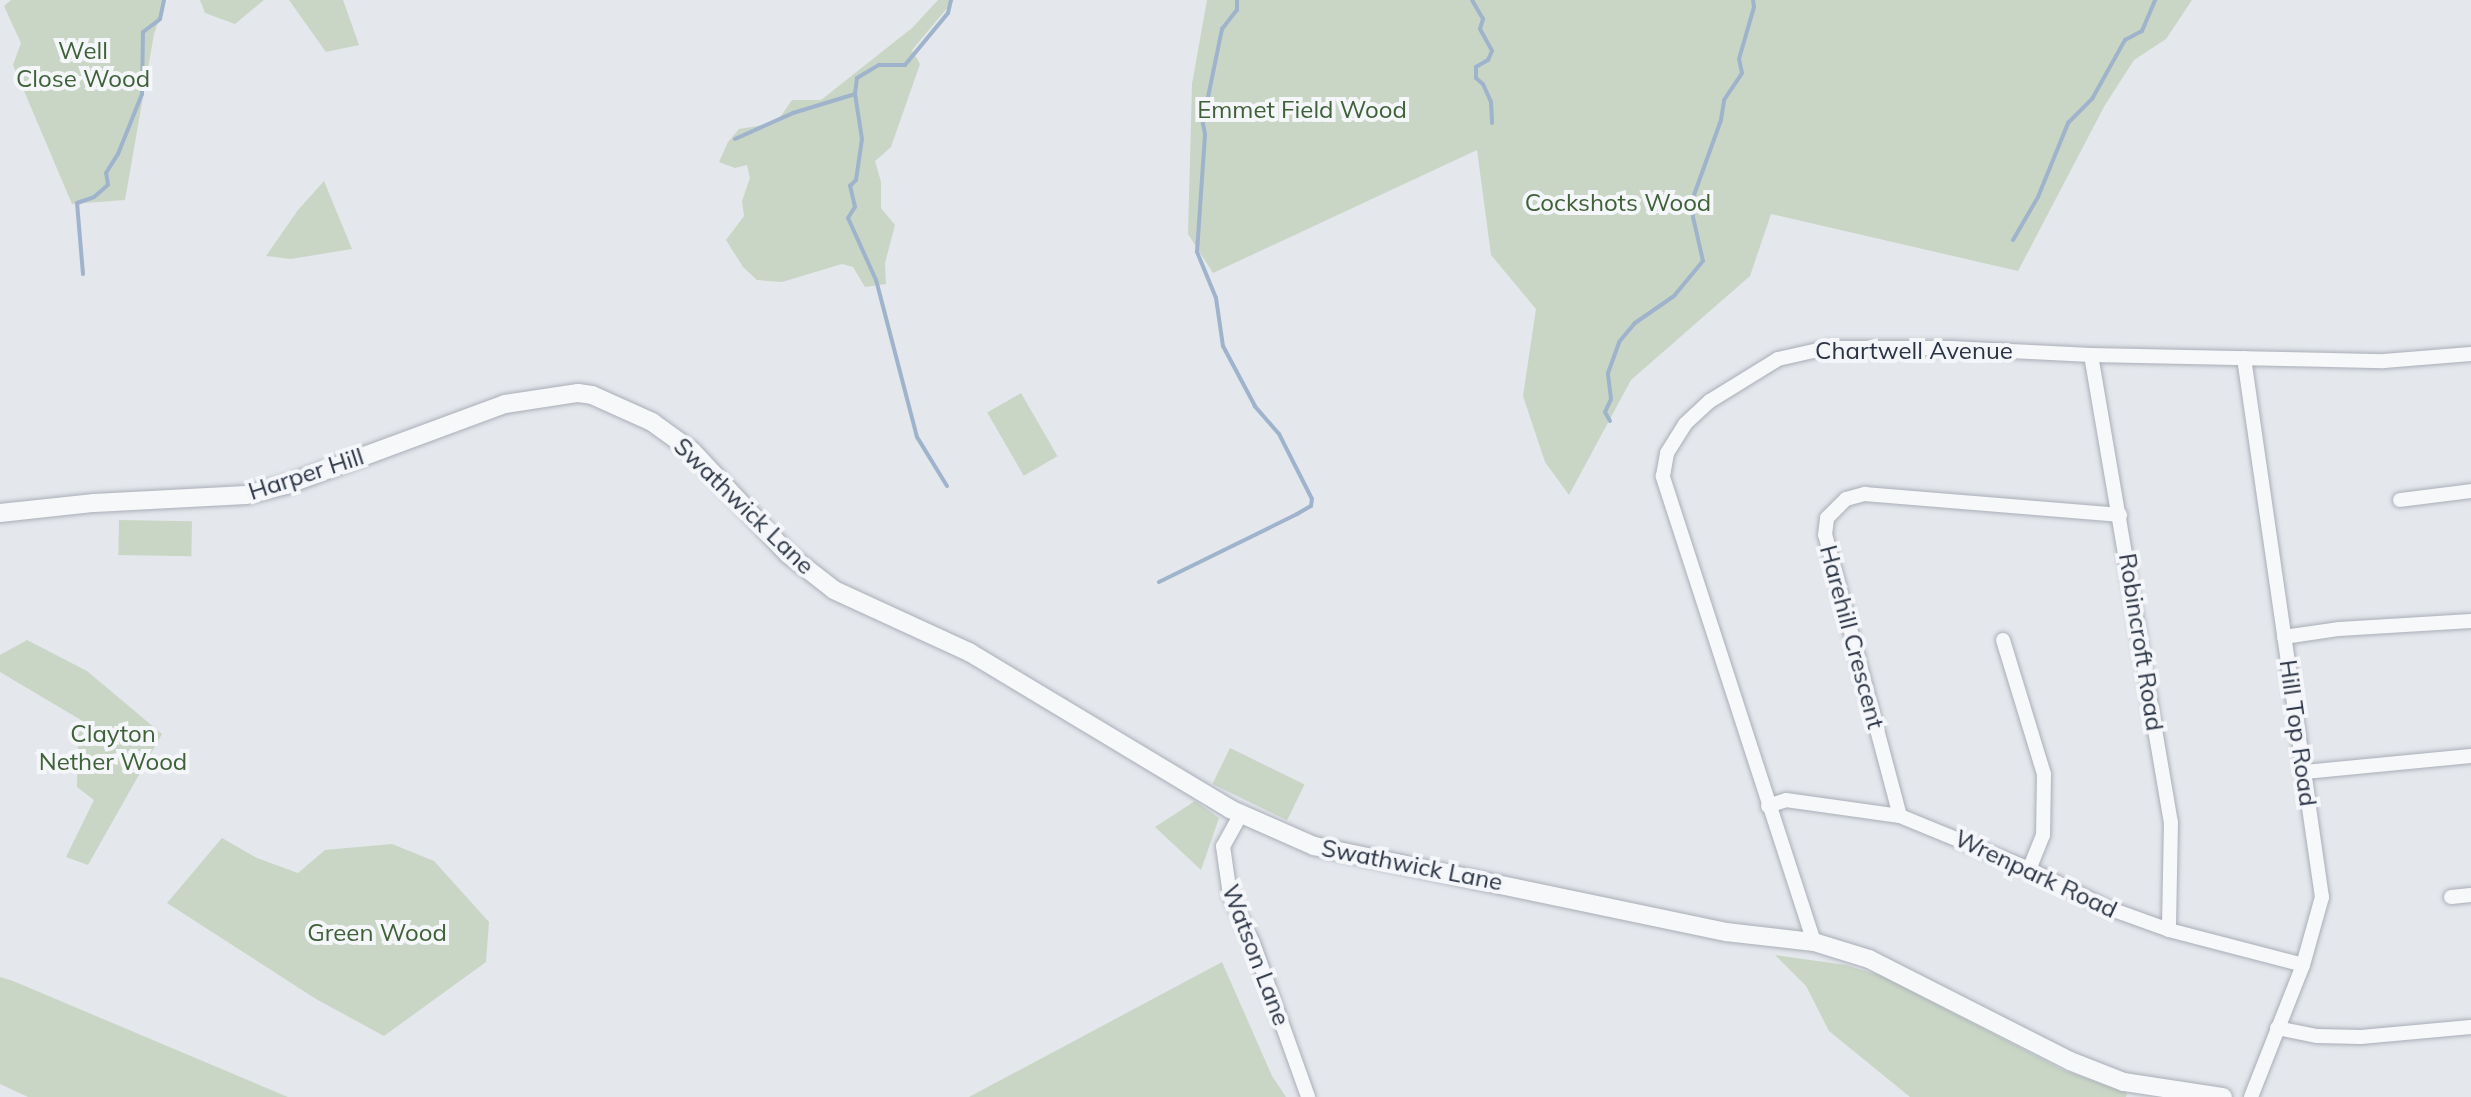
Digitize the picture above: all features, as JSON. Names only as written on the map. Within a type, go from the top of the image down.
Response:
[{"type":"street","name":"Chartwell Avenue","points":[[1814,942],[1663,476],[1667,453],[1685,424],[1747,376],[1799,352],[1827,348],[1951,348],[2091,355],[2384,361],[2471,354]]},
{"type":"street","name":"Robincroft Road","points":[[2091,355],[2171,822],[2169,930]]},
{"type":"street","name":"Hill Top Road","points":[[2244,358],[2322,897],[2303,965],[2251,1097]]},
{"type":"street","name":"Harper Hill","points":[[0,513],[94,503],[246,495],[286,485],[505,404],[578,393],[603,398]]},
{"type":"street","name":"Swathwick Lane","points":[[603,398],[652,422],[692,451],[788,554],[834,590],[969,652],[1077,720],[1241,814],[1335,853],[1452,872],[1726,932],[1814,942],[1869,959],[2070,1061],[2124,1082],[2223,1097]]},
{"type":"street","points":[[2400,500],[2471,491]]},
{"type":"street","name":"Harehill Crescent","points":[[1900,816],[1825,535],[1827,518],[1846,499],[1865,494],[2120,515]]},
{"type":"street","points":[[2284,637],[2339,629],[2471,621]]},
{"type":"street","points":[[2003,640],[2044,774],[2043,835],[2029,869]]},
{"type":"street","points":[[2304,772],[2471,756]]},
{"type":"street","name":"Wrenpark Road","points":[[1768,806],[1786,800],[1900,816],[2029,869],[2108,908],[2169,930],[2303,965]]},
{"type":"street","name":"Watson Lane","points":[[1241,814],[1223,846],[1230,895],[1253,943],[1308,1097]]},
{"type":"street","points":[[2451,897],[2471,895]]},
{"type":"street","points":[[2277,1028],[2317,1036],[2361,1037],[2471,1027]]},
{"type":"green space","name":"Well Close Wood","points":[[11,0],[166,0],[154,34],[125,200],[72,204],[13,65],[21,43],[4,6]]},
{"type":"green space","name":"Well Close Wood","points":[[200,0],[264,0],[235,24],[205,13]]},
{"type":"green space","points":[[289,0],[343,0],[359,45],[326,52]]},
{"type":"green space","points":[[938,0],[954,0],[912,50],[920,64],[891,147],[875,161],[881,182],[881,208],[895,225],[885,263],[886,284],[865,287],[853,267],[842,264],[782,282],[757,280],[743,267],[726,240],[744,216],[742,201],[750,178],[747,165],[735,168],[719,162],[728,142],[739,129],[776,123],[792,100],[821,100],[912,28]]},
{"type":"green space","points":[[1207,0],[2192,0],[2166,39],[2134,60],[2105,105],[2018,271],[1771,214],[1750,276],[1631,380],[1569,495],[1545,462],[1523,396],[1536,309],[1491,255],[1477,150],[1213,273],[1188,234],[1192,84]]},
{"type":"green space","points":[[324,181],[352,249],[291,259],[266,256],[298,210]]},
{"type":"green space","points":[[1021,393],[1058,456],[1024,476],[987,412]]},
{"type":"green space","points":[[119,520],[192,521],[191,556],[118,555]]},
{"type":"green space","name":"Clayton Nether Wood","points":[[27,640],[87,671],[162,734],[88,865],[66,857],[94,800],[77,787],[78,735],[86,723],[0,672],[0,655]]},
{"type":"green space","points":[[1230,748],[1305,784],[1287,820],[1212,784]]},
{"type":"green space","points":[[1195,801],[1219,818],[1201,870],[1155,827]]},
{"type":"green space","name":"Green Wood","points":[[222,838],[257,858],[298,873],[325,850],[392,844],[434,861],[489,922],[486,962],[384,1036],[316,999],[167,903]]},
{"type":"green space","points":[[1775,955],[1846,965],[1882,976],[2063,1070],[2127,1093],[2126,1097],[1910,1097],[1829,1031],[1806,986]]},
{"type":"green space","points":[[1222,962],[1272,1076],[1286,1097],[969,1097]]},
{"type":"green space","points":[[0,977],[288,1097],[28,1097],[0,1084]]},
{"type":"waterway","points":[[83,274],[77,203],[94,197],[108,185],[106,173],[118,154],[142,94],[143,32],[160,19],[164,0]]},
{"type":"waterway","points":[[947,486],[917,437],[876,280],[848,218],[855,207],[850,186],[856,180],[862,139],[855,94],[857,78],[879,65],[905,65],[948,13],[951,0]]},
{"type":"waterway","points":[[1159,582],[1297,514],[1311,506],[1312,499],[1279,434],[1255,406],[1223,346],[1216,298],[1197,252],[1205,134],[1201,113],[1207,102],[1222,29],[1237,10],[1237,0]]},
{"type":"waterway","points":[[1472,0],[1483,19],[1480,29],[1492,51],[1488,60],[1476,67],[1476,78],[1483,84],[1491,102],[1492,123]]},
{"type":"waterway","points":[[1610,421],[1605,412],[1611,399],[1608,373],[1619,342],[1635,323],[1674,296],[1703,261],[1693,217],[1694,195],[1721,120],[1724,100],[1742,73],[1739,59],[1754,7],[1753,0]]},
{"type":"waterway","points":[[2013,240],[2038,197],[2068,123],[2092,99],[2125,40],[2142,31],[2155,0]]},
{"type":"waterway","points":[[735,139],[793,113],[855,94]]},
{"type":"park label","name":"Emmet Field Wood","points":[[1302,110]]},
{"type":"park label","name":"Cockshots Wood","points":[[1618,203]]}]
